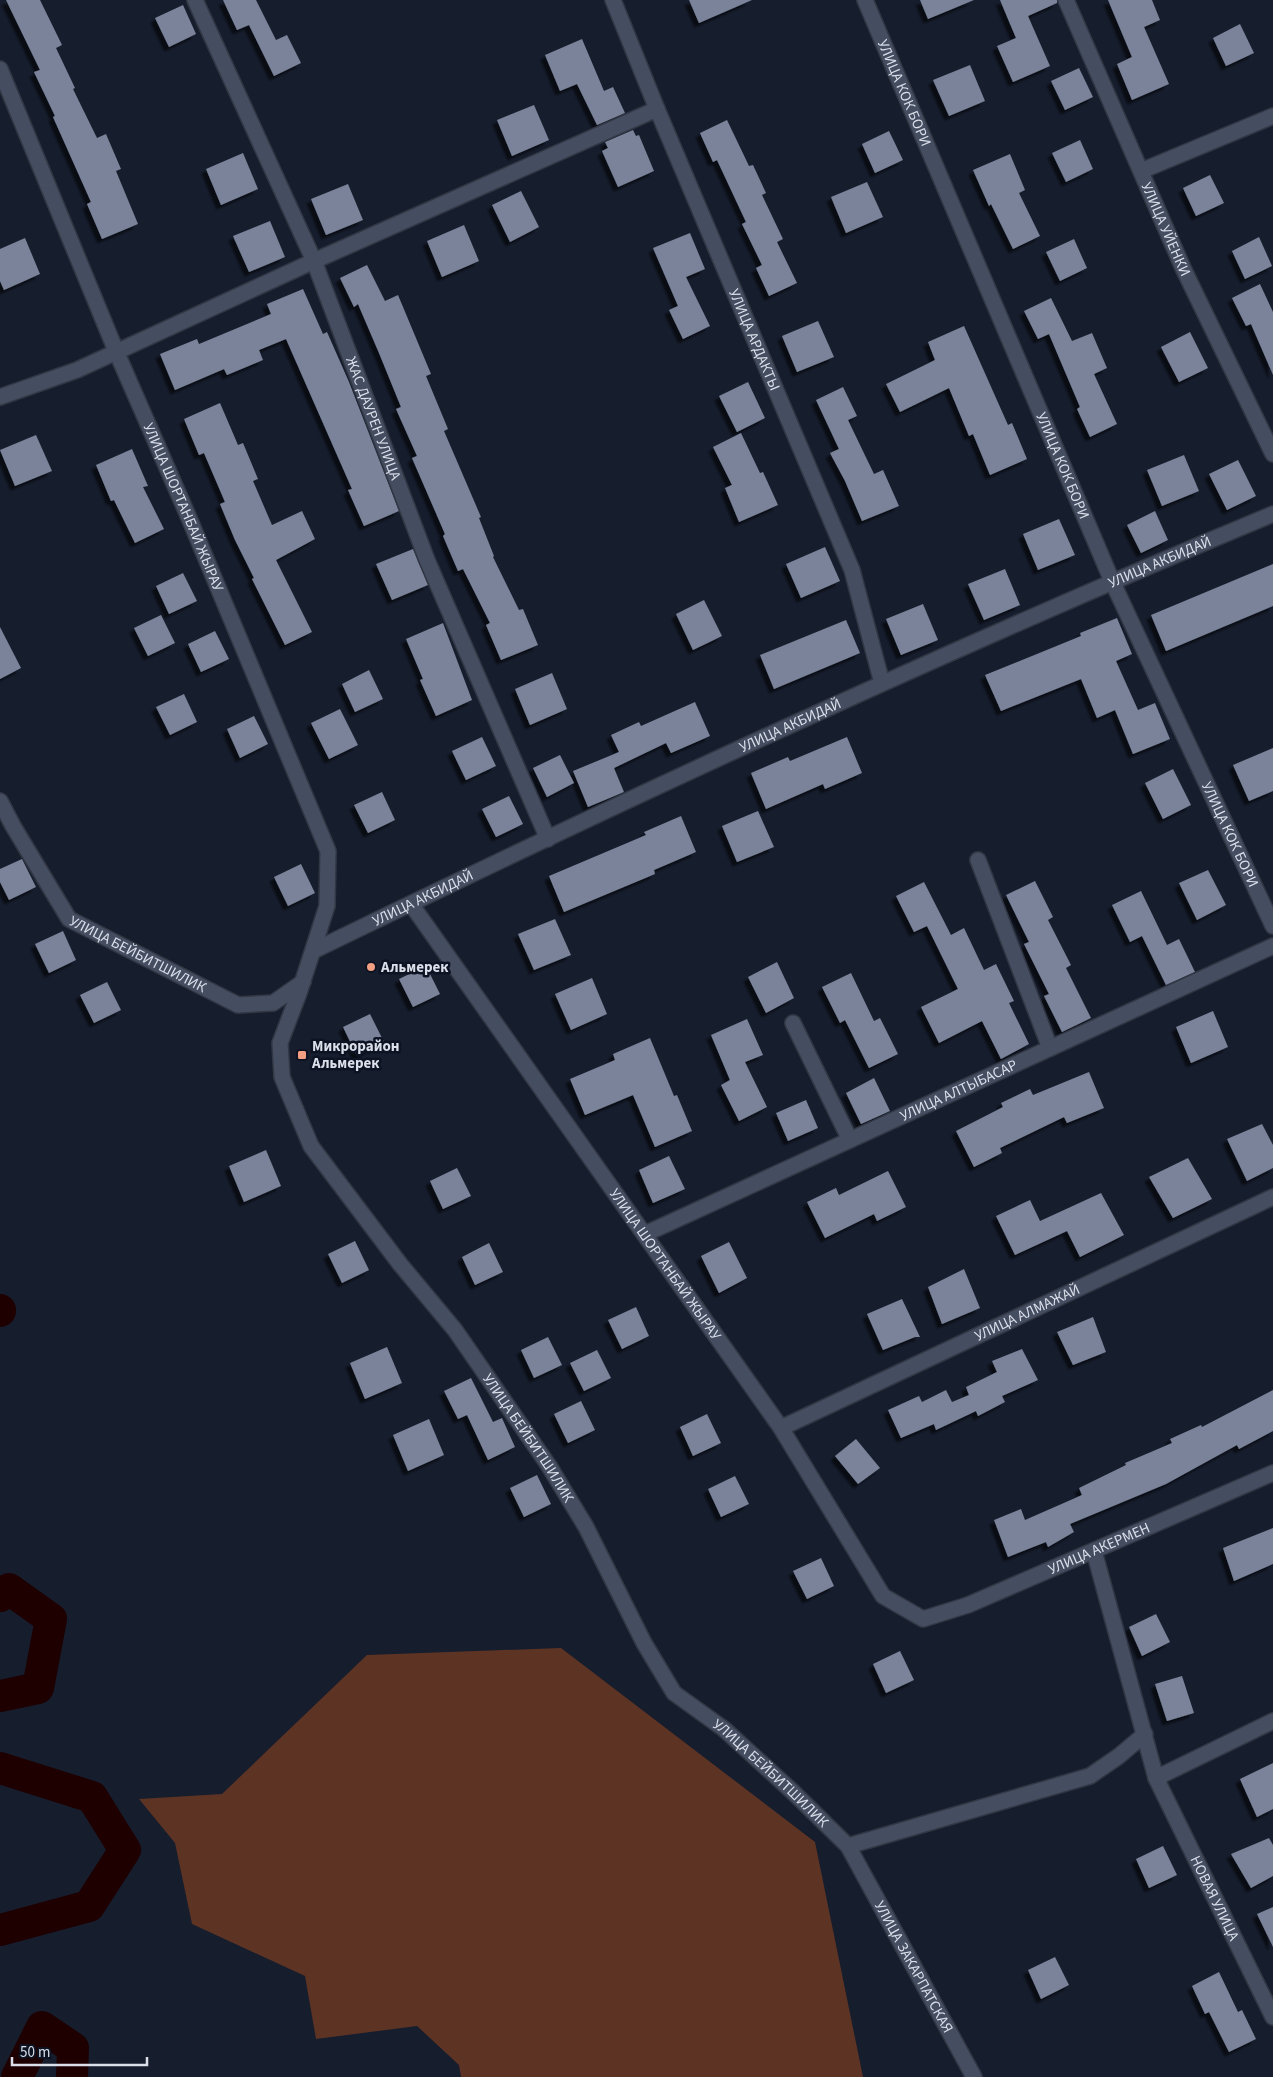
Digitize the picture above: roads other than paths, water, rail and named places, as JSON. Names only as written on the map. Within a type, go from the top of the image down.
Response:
[{"type":"street","name":"ЖАС ДАУРЕН УЛИЦА","points":[[195,0],[314,261],[427,560],[548,839]]},
{"type":"street","name":"УЛИЦА АРДАКТЫ","points":[[613,0],[657,109],[852,570],[882,683]]},
{"type":"street","name":"УЛИЦА КОК БОРИ","points":[[865,0],[1112,581],[1273,926]]},
{"type":"street","name":"УЛИЦА УЙЕНКИ","points":[[1066,0],[1183,268],[1273,454]]},
{"type":"street","name":"УЛИЦА ШОРТАНБАЙ ЖЫРАУ","points":[[0,69],[116,350],[189,518],[328,851],[327,906],[313,951]]},
{"type":"street","points":[[0,398],[77,370],[116,350],[657,109]]},
{"type":"street","points":[[1141,171],[1273,116]]},
{"type":"street","name":"УЛИЦА АКБИДАЙ","points":[[313,951],[882,683],[1112,581],[1273,514]]},
{"type":"street","name":"УЛИЦА БЕЙБИТШИЛИК","points":[[0,801],[69,919],[238,1005],[274,1004],[303,982]]},
{"type":"street","points":[[978,860],[1050,1048]]},
{"type":"street","name":"УЛИЦА ШОРТАНБАЙ ЖЫРАУ","points":[[411,904],[781,1428],[883,1596],[923,1619]]},
{"type":"street","name":"УЛИЦА АЛТЫБАСАР","points":[[645,1234],[1273,946]]},
{"type":"street","name":"УЛИЦА БЕЙБИТШИЛИК","points":[[313,951],[280,1043],[282,1077],[311,1146],[400,1264],[455,1330],[549,1466],[586,1527],[644,1643],[674,1693],[724,1729],[793,1792],[851,1852]]},
{"type":"street","points":[[793,1023],[850,1140]]},
{"type":"street","name":"УЛИЦА АЛМАЖАЙ","points":[[781,1428],[1273,1197]]},
{"type":"street","name":"УЛИЦА АКЕРМЕН","points":[[923,1619],[968,1605],[1273,1473]]},
{"type":"street","name":"НОВАЯ УЛИЦА","points":[[1094,1551],[1156,1778],[1273,2016]]},
{"type":"street","points":[[1156,1778],[1273,1721]]},
{"type":"street","points":[[851,1852],[1090,1776],[1119,1756],[1144,1734]]},
{"type":"street","name":"УЛИЦА ЗАКАРПАТСКАЯ","points":[[851,1852],[974,2077]]},
{"type":"waterway","points":[[0,1596],[9,1589],[51,1619],[38,1688],[0,1696]]},
{"type":"waterway","points":[[0,1768],[92,1797],[125,1850],[89,1906],[0,1930]]},
{"type":"waterway","points":[[17,2077],[42,2027],[73,2048],[72,2077]]},
{"type":"place","name":"Альмерек","points":[[371,967]]},
{"type":"place","name":"Микрорайон Альмерек","points":[[302,1055]]}]
